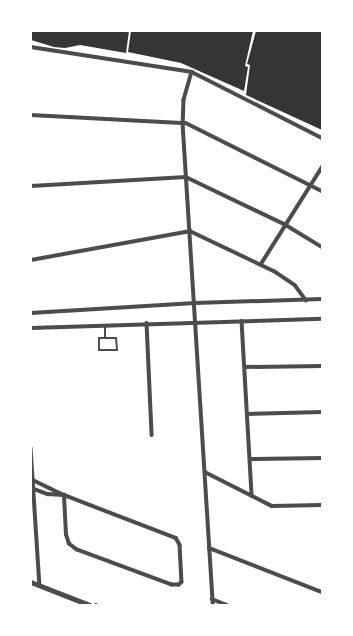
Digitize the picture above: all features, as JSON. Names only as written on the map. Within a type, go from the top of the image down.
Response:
[{"type":"street","points":[[31,46],[192,72],[322,138]]},
{"type":"street","points":[[192,72],[184,100],[183,123],[213,605]]},
{"type":"street","points":[[31,115],[183,123],[311,184],[322,191]]},
{"type":"street","points":[[261,264],[322,167]]},
{"type":"street","points":[[31,186],[186,177],[286,225],[322,247]]},
{"type":"street","points":[[31,260],[190,232],[261,264],[295,285],[306,300]]},
{"type":"street","points":[[31,313],[195,304],[322,300]]},
{"type":"street","points":[[31,328],[196,321],[322,319]]},
{"type":"street","points":[[242,321],[252,496]]},
{"type":"street","points":[[147,323],[152,435]]},
{"type":"street","points":[[244,367],[322,366]]},
{"type":"street","points":[[247,414],[322,412]]},
{"type":"street","points":[[31,448],[40,586]]},
{"type":"street","points":[[250,459],[322,458]]},
{"type":"street","points":[[205,472],[272,506],[322,505]]},
{"type":"street","points":[[33,480],[64,495],[176,538],[180,545],[182,582],[179,585],[172,585],[77,550],[69,544],[66,535],[64,495]]},
{"type":"street","points":[[34,489],[48,494],[64,495]]},
{"type":"street","points":[[209,548],[322,592]]},
{"type":"street","points":[[31,582],[90,605]]},
{"type":"street","points":[[212,599],[227,605]]},
{"type":"lane","points":[[105,324],[106,338]]},
{"type":"lane","points":[[99,338],[106,338],[116,338],[117,350],[99,350],[99,338]]},
{"type":"building","points":[[31,31],[129,31],[126,53],[80,45],[65,48],[54,47],[31,40]]},
{"type":"building","points":[[131,31],[253,31],[245,66],[248,67],[244,91],[181,63],[128,52]]},
{"type":"building","points":[[256,31],[322,31],[322,130],[246,95],[250,65],[247,64]]}]
